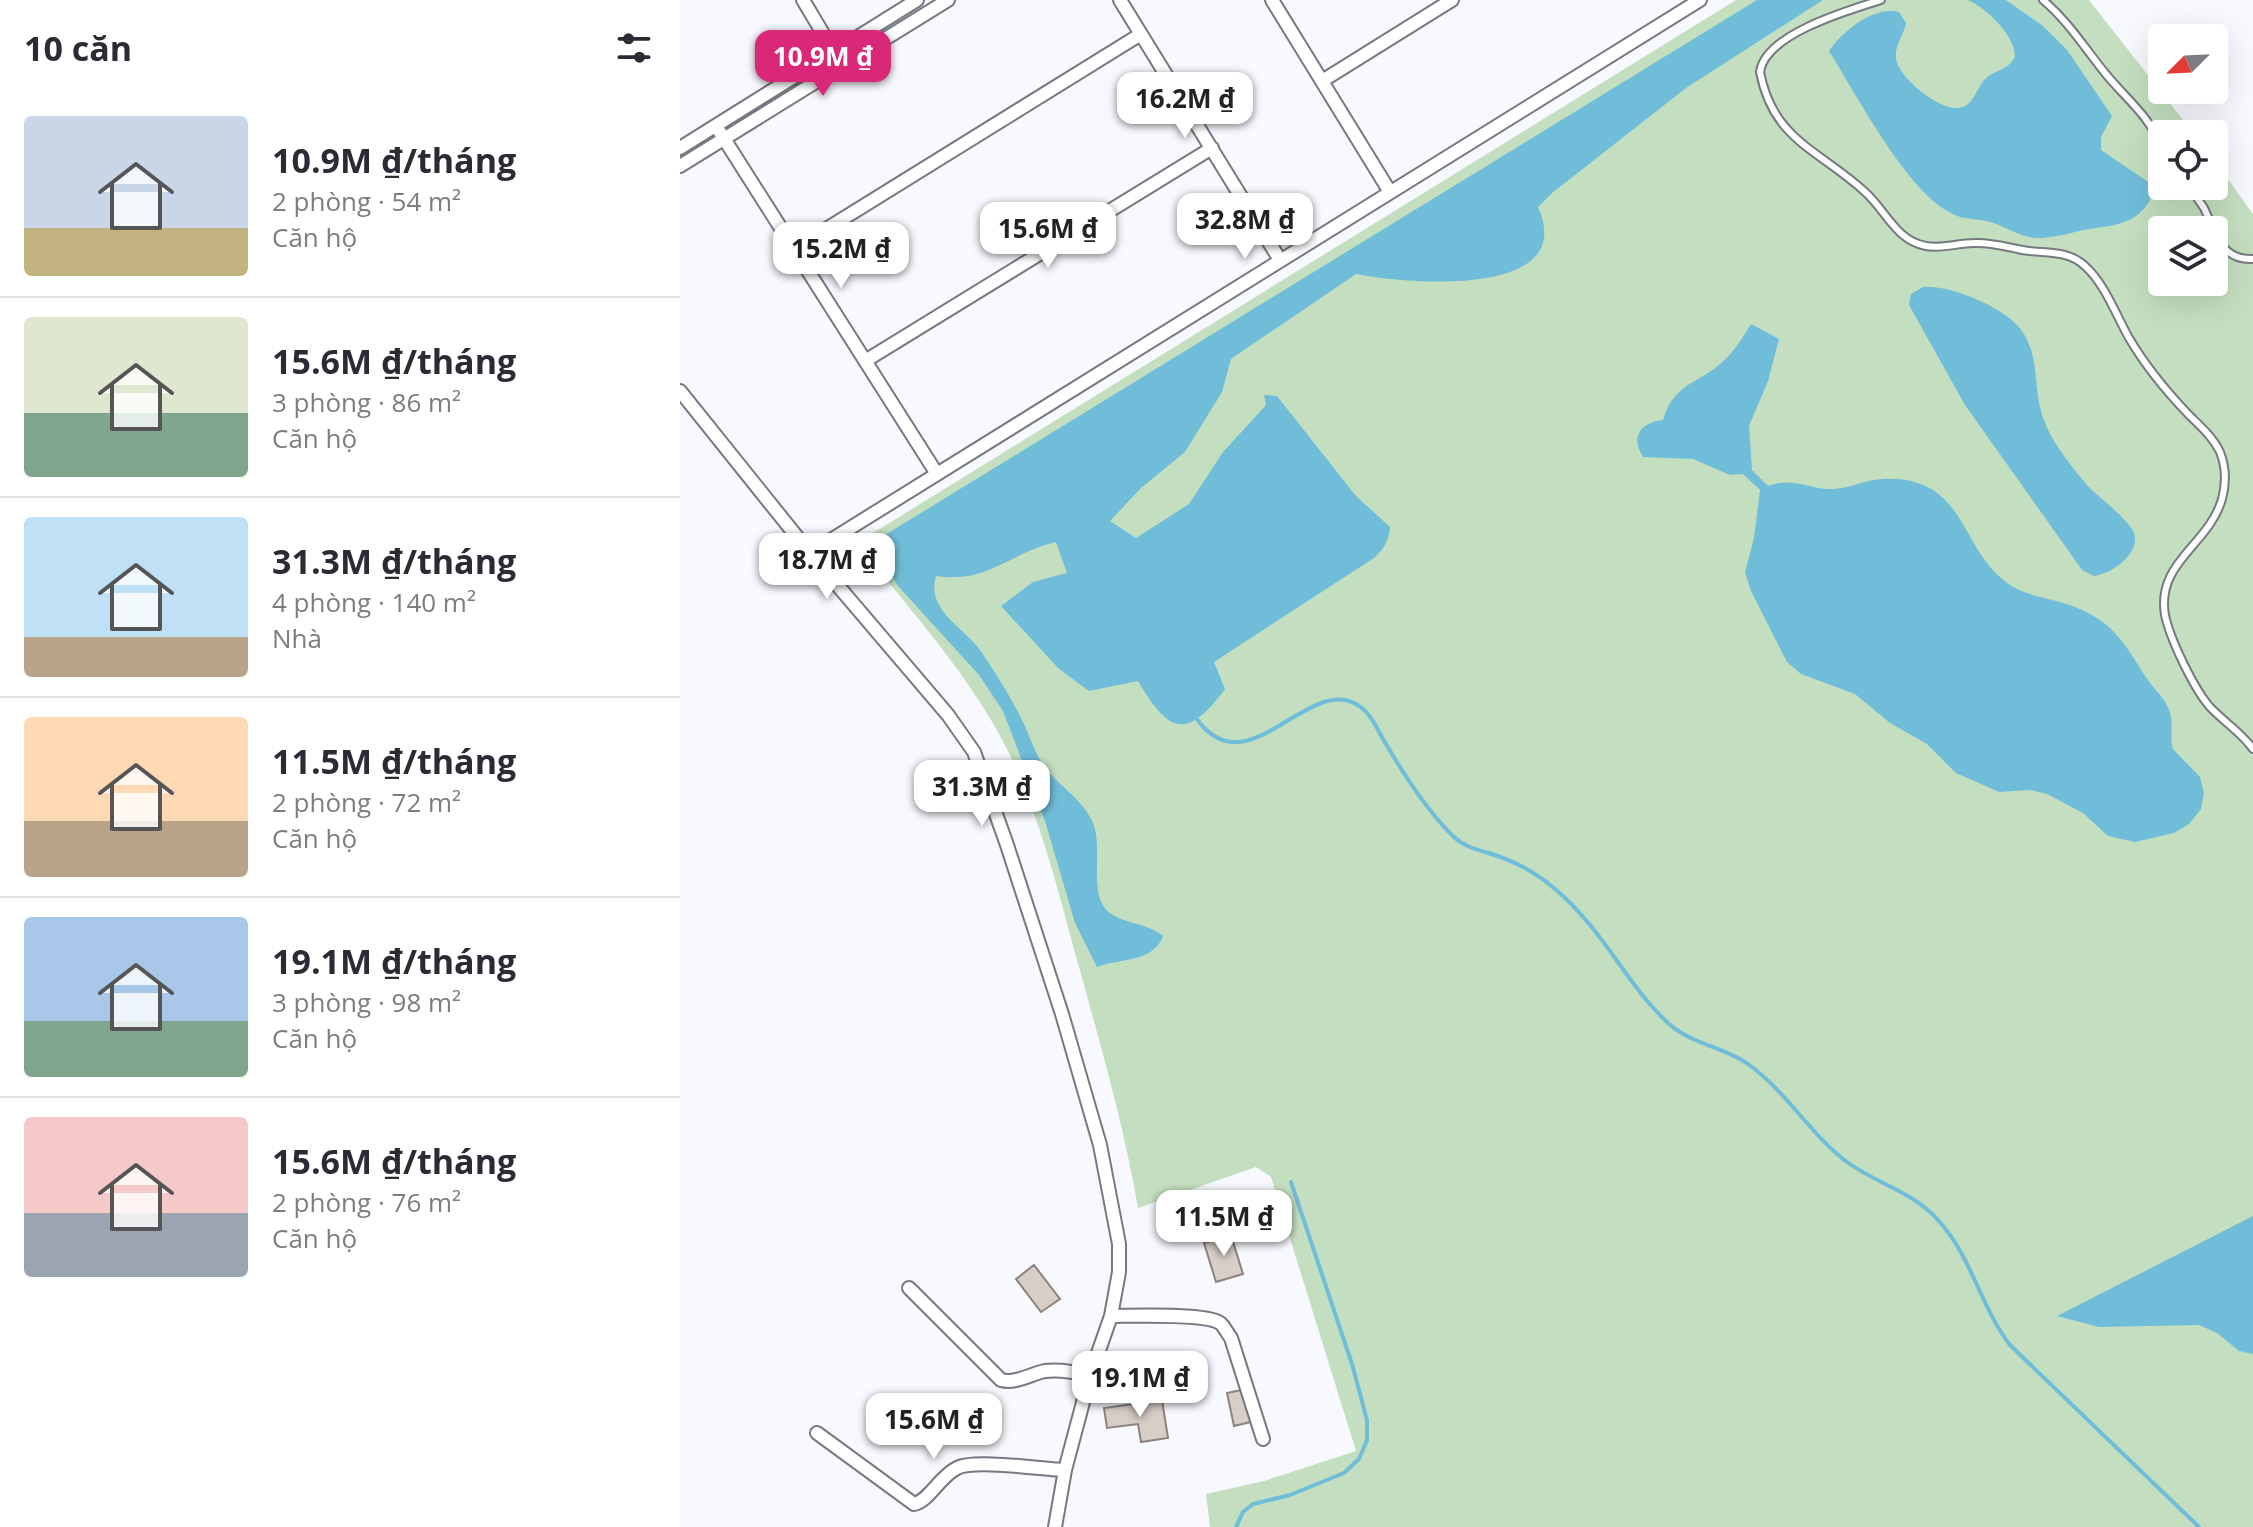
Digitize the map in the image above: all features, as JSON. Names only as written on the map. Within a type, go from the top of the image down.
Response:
[{"type":"street","points":[[803,0],[834,52]]},
{"type":"street","points":[[680,148],[917,0]]},
{"type":"street","points":[[680,166],[948,0]]},
{"type":"street","points":[[1120,0],[1280,260]]},
{"type":"street","points":[[1272,0],[1390,192]]},
{"type":"street","points":[[1322,81],[1452,0]]},
{"type":"street","points":[[810,553],[1700,0]]},
{"type":"street","points":[[794,249],[1141,34]]},
{"type":"street","points":[[716,126],[937,474]]},
{"type":"street","points":[[865,361],[1212,148]]},
{"type":"street","points":[[680,391],[810,553],[948,715],[974,752],[1007,845],[1062,1014],[1100,1145],[1119,1244],[1119,1272],[1111,1316],[1090,1376],[1065,1470],[1055,1527]]},
{"type":"street","points":[[909,1288],[1001,1380],[1008,1382],[1046,1371],[1069,1371],[1090,1376]]},
{"type":"street","points":[[1111,1316],[1212,1319],[1221,1324],[1231,1338],[1263,1439]]},
{"type":"street","points":[[817,1433],[914,1504],[925,1500],[937,1482],[949,1472],[967,1463],[1065,1470]]},
{"type":"lane","points":[[1881,0],[1822,20],[1768,54],[1760,72],[1771,108],[1796,138],[1864,191],[1894,228],[1910,241],[1928,246],[1979,242],[2061,253],[2078,260],[2091,272],[2142,359],[2209,434],[2222,459],[2225,481],[2221,502],[2209,526],[2170,572],[2164,591],[2165,613],[2173,641],[2200,693],[2253,749]]},
{"type":"lane","points":[[2043,0],[2076,33],[2148,121]]},
{"type":"lane","points":[[2228,251],[2253,259]]},
{"type":"green space","points":[[1736,0],[2089,0],[2148,75],[2148,104],[2170,104],[2183,120],[2148,120],[2148,200],[2228,200],[2228,179],[2253,214],[2253,1527],[1210,1527],[1206,1494],[1264,1481],[1356,1451],[1271,1177],[1256,1167],[1138,1208],[1104,1057],[1035,817],[998,732],[967,682],[857,543]]},
{"type":"water","points":[[1757,0],[1823,0],[1686,88],[1552,193],[1538,207],[1544,237],[1533,258],[1510,272],[1479,279],[1409,281],[1356,274],[1231,359],[1222,392],[1185,452],[1141,488],[1110,521],[1136,538],[1189,504],[1223,452],[1266,405],[1264,395],[1277,396],[1356,496],[1390,527],[1385,544],[1374,558],[1214,662],[1225,689],[1199,718],[1178,724],[1168,720],[1138,681],[1089,691],[1059,669],[1001,606],[1033,582],[1067,573],[1056,542],[985,571],[954,577],[936,576],[934,588],[941,608],[980,650],[1012,700],[1042,763],[1082,806],[1093,823],[1097,844],[1098,889],[1104,907],[1116,917],[1163,936],[1152,951],[1144,955],[1097,967],[1075,923],[1045,821],[1003,711],[979,675],[898,586],[872,543]]},
{"type":"water","points":[[1968,0],[2006,0],[2043,26],[2067,50],[2112,116],[2101,137],[2101,150],[2148,182],[2150,200],[2134,218],[2116,225],[2034,238],[1990,222],[1954,215],[1915,183],[1883,139],[1829,51],[1842,36],[1869,16],[1899,12],[1906,23],[1896,50],[1896,59],[1905,76],[1923,93],[1945,106],[1963,107],[1986,78],[2006,67],[2015,56],[2005,31],[1983,9]]},
{"type":"water","points":[[1923,287],[1946,289],[1986,304],[2009,318],[2024,335],[2033,355],[2041,411],[2054,440],[2086,484],[2133,531],[2135,544],[2132,551],[2115,568],[2094,576],[2082,570],[1965,405],[1909,305],[1911,294]]},
{"type":"water","points":[[1751,324],[1779,339],[1768,381],[1749,426],[1752,470],[1768,486],[1785,482],[1834,489],[1882,479],[1909,481],[1930,488],[1958,516],[1990,567],[2006,582],[2022,591],[2075,607],[2111,629],[2169,709],[2173,749],[2200,777],[2204,793],[2201,809],[2189,824],[2174,833],[2135,842],[2108,836],[2083,813],[2047,794],[2030,790],[1999,792],[1956,773],[1927,744],[1890,723],[1855,694],[1801,674],[1787,662],[1751,591],[1745,572],[1754,538],[1760,490],[1743,474],[1730,475],[1693,459],[1643,457],[1638,443],[1644,427],[1663,420],[1679,392],[1725,360]]},
{"type":"water","points":[[2253,1216],[2253,1354],[2239,1351],[2217,1333],[2199,1325],[2099,1327],[2057,1316]]},
{"type":"building","points":[[1231,1235],[1243,1274],[1216,1282],[1204,1243]]},
{"type":"building","points":[[1034,1265],[1060,1299],[1041,1312],[1016,1279]]},
{"type":"building","points":[[1251,1388],[1259,1420],[1234,1426],[1227,1393]]},
{"type":"building","points":[[1162,1400],[1168,1438],[1141,1442],[1138,1424],[1107,1428],[1104,1408]]},
{"type":"waterway","points":[[1196,718],[1216,737],[1237,742],[1259,737],[1323,702],[1343,700],[1363,709],[1417,793],[1454,837],[1471,848],[1517,864],[1549,884],[1587,921],[1639,991],[1668,1023],[1687,1036],[1748,1064],[1847,1162],[1928,1210],[1950,1234],[2010,1345],[2199,1527]]},
{"type":"waterway","points":[[1236,1527],[1243,1512],[1253,1504],[1290,1495],[1344,1473],[1359,1459],[1367,1440],[1367,1420],[1352,1364],[1291,1182]]}]
